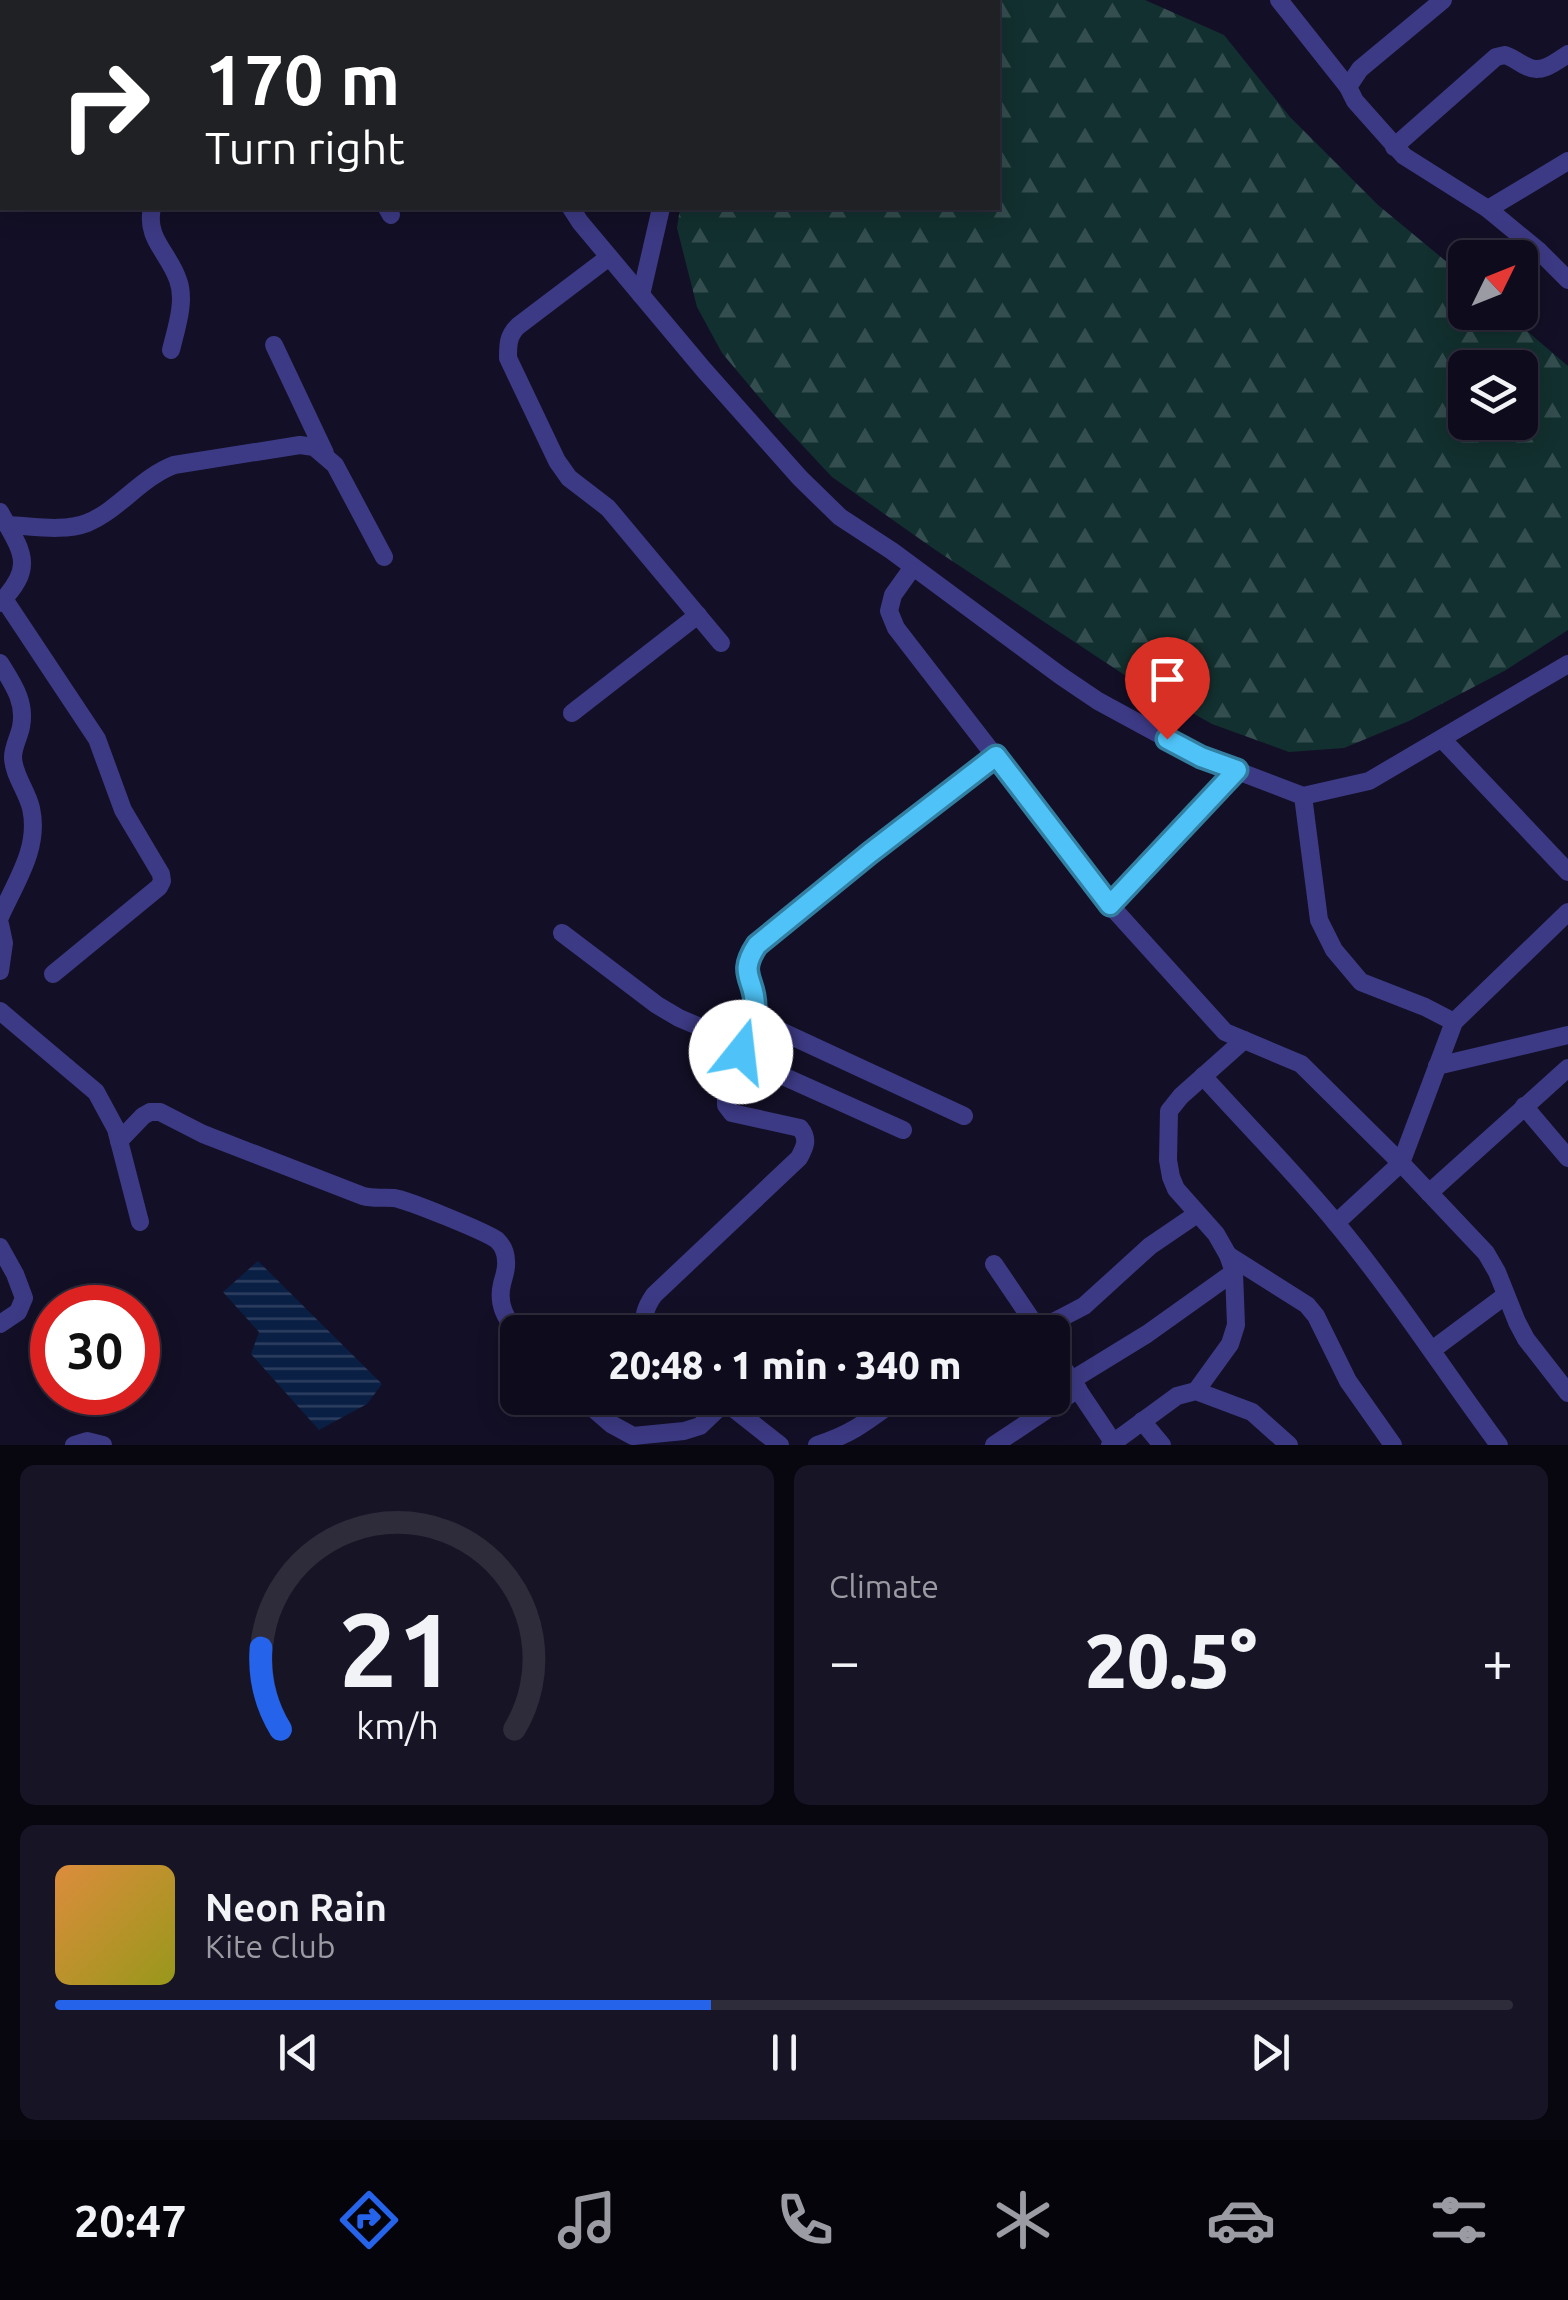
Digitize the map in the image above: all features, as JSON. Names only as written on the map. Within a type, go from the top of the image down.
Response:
[{"type":"street","points":[[1279,0],[1394,147],[1488,209],[1568,280]]},
{"type":"street","points":[[1348,87],[1360,69],[1444,0]]},
{"type":"street","points":[[1394,147],[1496,57],[1505,54],[1538,70],[1568,54]]},
{"type":"street","points":[[1488,209],[1568,161]]},
{"type":"street","points":[[152,210],[152,232],[181,292],[172,350]]},
{"type":"street","points":[[572,210],[800,478],[840,517],[1098,701],[1201,757],[1303,796],[1369,782],[1568,664]]},
{"type":"street","points":[[641,295],[661,210]]},
{"type":"street","points":[[610,257],[518,326],[510,334],[508,358],[556,461],[569,478],[608,508],[721,643]]},
{"type":"street","points":[[274,345],[326,455]]},
{"type":"street","points":[[4,518],[75,526],[107,512],[158,471],[174,465],[300,444],[314,447],[335,464],[384,557]]},
{"type":"street","points":[[4,518],[22,559],[21,578],[2,601],[97,739],[124,810],[162,874],[159,887],[52,974]]},
{"type":"street","points":[[913,567],[893,594],[889,612],[896,628],[1110,905],[1225,1032],[1301,1064],[1486,1253],[1526,1339],[1568,1392]]},
{"type":"street","points":[[572,713],[698,615]]},
{"type":"street","points":[[0,663],[21,703],[21,728],[13,763],[30,806],[34,830],[28,858],[0,920],[4,943],[0,971]]},
{"type":"street","points":[[1442,739],[1568,872]]},
{"type":"street","points":[[964,1116],[774,1028],[755,1008],[746,968],[757,945],[996,756]]},
{"type":"street","points":[[1110,905],[1237,770]]},
{"type":"street","points":[[1303,796],[1319,920],[1334,950],[1361,982],[1454,1022]]},
{"type":"street","points":[[1336,1223],[1400,1163],[1454,1022],[1568,912]]},
{"type":"street","points":[[562,933],[657,1005],[741,1048],[747,1060],[903,1130]]},
{"type":"street","points":[[645,1315],[654,1295],[800,1158],[806,1145],[800,1128],[732,1113],[726,1105],[755,1008]]},
{"type":"street","points":[[0,1011],[96,1092],[116,1129],[140,1222]]},
{"type":"street","points":[[1437,1066],[1568,1035]]},
{"type":"street","points":[[1196,1391],[1230,1344],[1236,1325],[1231,1264],[1216,1234],[1176,1189],[1171,1177],[1170,1111],[1181,1096],[1244,1040]]},
{"type":"street","points":[[1429,1193],[1568,1068]]},
{"type":"street","points":[[1203,1076],[1336,1223],[1499,1445]]},
{"type":"street","points":[[1524,1106],[1568,1158]]},
{"type":"street","points":[[119,1141],[143,1116],[160,1112],[203,1134],[363,1196],[408,1201],[486,1234],[505,1251],[507,1265],[500,1306],[506,1315]]},
{"type":"street","points":[[1068,1315],[1084,1306],[1150,1246],[1198,1214]]},
{"type":"street","points":[[0,1247],[24,1298],[18,1312],[0,1324]]},
{"type":"street","points":[[994,1264],[1028,1315]]},
{"type":"street","points":[[994,1445],[1148,1334],[1231,1264]]},
{"type":"street","points":[[1231,1264],[1307,1305],[1348,1381],[1394,1445]]},
{"type":"street","points":[[1432,1350],[1506,1295]]},
{"type":"street","points":[[1070,1378],[1112,1444],[1177,1396],[1196,1391],[1252,1412],[1289,1445]]},
{"type":"street","points":[[600,1415],[633,1436],[684,1431],[700,1426],[710,1415]]},
{"type":"street","points":[[742,1415],[780,1445]]},
{"type":"street","points":[[817,1445],[844,1437],[876,1415]]},
{"type":"street","points":[[1142,1421],[1162,1445]]},
{"type":"street","points":[[74,1445],[87,1441],[104,1445]]},
{"type":"green space","points":[[1000,0],[1145,0],[1224,35],[1290,117],[1378,205],[1448,263],[1448,330],[1526,330],[1568,366],[1568,630],[1506,670],[1409,721],[1344,748],[1289,752],[1212,724],[1123,674],[832,477],[722,353],[697,307],[677,228],[680,210],[1000,210]]},
{"type":"water","points":[[258,1261],[382,1384],[367,1404],[319,1430],[251,1354],[259,1332],[223,1292]]},
{"type":"route","points":[[741,1052],[740,1044],[755,1008],[746,968],[757,945],[996,756],[1110,905],[1237,770],[1167,739]]}]
